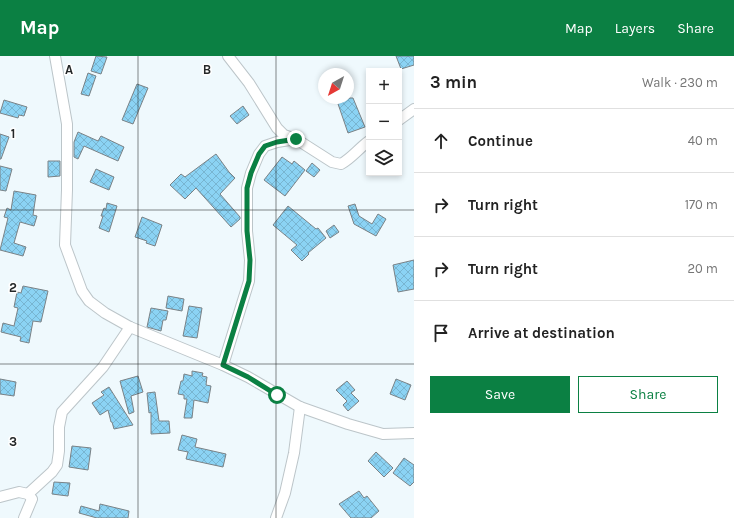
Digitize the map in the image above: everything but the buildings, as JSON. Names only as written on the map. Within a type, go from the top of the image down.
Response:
[{"type":"street","points":[[55,56],[67,124],[65,245],[82,291],[89,301],[105,313],[130,327],[223,365],[248,377],[300,407],[348,424],[383,434],[414,433]]},
{"type":"street","points":[[228,56],[249,83],[277,128],[284,134],[296,139],[332,162],[341,164],[349,159],[366,143]]},
{"type":"street","points":[[402,118],[414,109]]},
{"type":"street","points":[[223,365],[249,281],[250,260],[247,231],[247,188],[251,173],[259,154],[265,146],[277,142],[296,139]]},
{"type":"street","points":[[28,494],[52,472],[57,465],[59,451],[59,427],[62,412],[103,367],[130,327]]},
{"type":"street","points":[[276,518],[294,453],[300,407]]},
{"type":"street","points":[[0,497],[19,492],[28,494],[32,499],[24,518]]},
{"type":"route","points":[[277,395],[248,377],[223,365],[249,281],[250,260],[247,231],[247,188],[251,173],[259,154],[265,146],[277,142],[296,139]]}]
